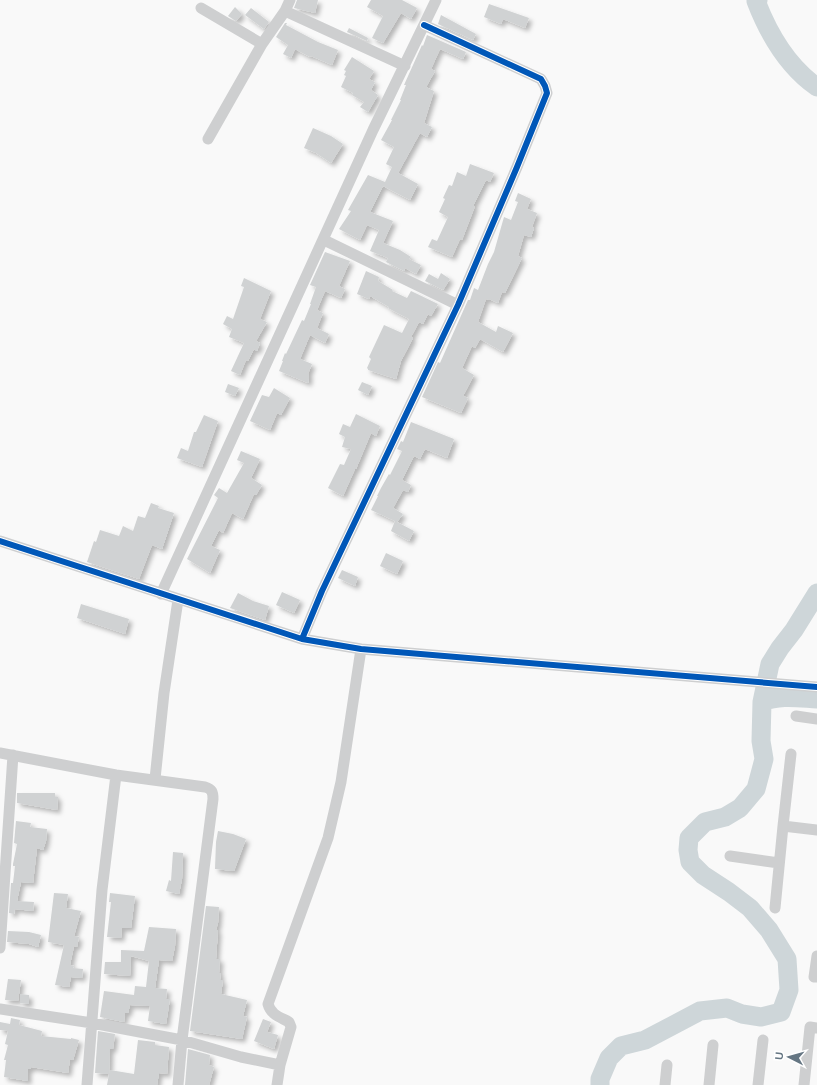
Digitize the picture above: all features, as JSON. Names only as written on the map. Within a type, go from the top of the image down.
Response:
[{"type":"street","points":[[208,139],[262,44],[285,11],[290,0]]},
{"type":"street","points":[[161,594],[373,130],[436,0]]},
{"type":"street","points":[[201,8],[262,44]]},
{"type":"street","points":[[285,11],[405,66]]},
{"type":"street","points":[[302,639],[322,591],[458,305],[547,93],[541,79],[424,25]]},
{"type":"street","points":[[324,240],[458,305]]},
{"type":"street","points":[[0,541],[302,639],[361,649],[817,687]]},
{"type":"street","points":[[155,779],[164,693],[178,600]]},
{"type":"street","points":[[277,1085],[280,1065],[291,1027],[289,1022],[274,1014],[270,1010],[268,1004],[328,838],[341,782],[361,649]]},
{"type":"street","points":[[796,716],[817,719]]},
{"type":"street","points":[[0,753],[116,775],[155,779],[205,787],[213,792],[214,799],[182,1040],[178,1085]]},
{"type":"street","points":[[774,908],[791,754]]},
{"type":"street","points":[[0,948],[13,755]]},
{"type":"street","points":[[87,1085],[102,890],[116,775]]},
{"type":"street","points":[[783,826],[817,830]]},
{"type":"street","points":[[730,856],[779,863]]},
{"type":"street","points":[[817,956],[814,976],[817,977]]},
{"type":"street","points":[[0,1009],[92,1023],[182,1040],[241,1057],[280,1065]]},
{"type":"street","points":[[804,1085],[810,1027],[817,1028]]},
{"type":"street","points":[[758,1085],[763,1040]]},
{"type":"street","points":[[709,1085],[713,1045]]},
{"type":"street","points":[[665,1085],[667,1065]]},
{"type":"building","points":[[297,0],[318,0],[315,13],[294,8]]},
{"type":"building","points":[[371,0],[402,0],[417,8],[411,19],[401,13],[383,43],[372,38],[383,16],[367,7]]},
{"type":"building","points":[[489,4],[529,18],[525,28],[503,19],[501,24],[484,17]]},
{"type":"building","points":[[235,7],[242,14],[236,21],[228,16]]},
{"type":"building","points":[[251,8],[269,22],[264,29],[245,15]]},
{"type":"building","points":[[441,15],[476,34],[473,40],[438,24]]},
{"type":"building","points":[[285,23],[287,23],[286,25],[318,42],[338,50],[332,65],[311,56],[310,57],[295,49],[291,58],[283,54],[288,45],[276,37]]},
{"type":"building","points":[[349,28],[368,38],[367,41],[347,32]]},
{"type":"building","points":[[427,35],[466,52],[463,59],[440,49],[431,69],[435,71],[426,87],[434,91],[424,123],[432,127],[427,137],[420,133],[398,173],[418,184],[410,200],[383,186],[370,212],[393,221],[383,243],[400,250],[411,257],[409,259],[421,265],[416,274],[405,268],[404,271],[386,262],[388,258],[370,251],[379,230],[367,225],[360,240],[339,229],[351,211],[348,210],[368,175],[385,182],[392,167],[386,164],[394,147],[381,140],[401,100],[406,85],[404,85]]},
{"type":"building","points":[[352,57],[374,71],[369,79],[375,82],[371,90],[378,95],[368,112],[360,107],[364,102],[352,95],[353,93],[341,87],[346,76],[344,75],[346,71],[344,70]]},
{"type":"building","points":[[313,128],[331,136],[343,144],[331,163],[316,153],[304,148]]},
{"type":"building","points":[[470,164],[494,173],[490,182],[486,180],[473,206],[475,206],[462,240],[460,239],[452,257],[428,247],[432,239],[437,241],[448,217],[439,212],[449,185],[452,186],[457,172],[466,176]]},
{"type":"building","points":[[518,193],[531,199],[527,209],[537,213],[532,227],[534,228],[531,237],[524,235],[518,256],[522,258],[505,293],[502,292],[498,303],[486,299],[478,322],[496,332],[498,326],[513,333],[503,352],[480,339],[475,348],[472,346],[462,368],[474,375],[463,396],[468,398],[461,413],[422,397],[438,362],[440,363],[468,300],[470,300],[474,288],[478,290],[494,252],[504,217],[511,220],[518,202],[515,201]]},
{"type":"building","points":[[325,252],[350,261],[339,286],[345,289],[341,298],[325,291],[317,310],[323,313],[317,328],[329,334],[325,343],[310,335],[300,359],[312,364],[308,374],[308,383],[279,371],[285,353],[286,354],[302,320],[304,321],[311,304],[316,287],[310,285]]},
{"type":"building","points":[[366,271],[379,277],[378,281],[393,290],[392,291],[407,298],[411,291],[438,304],[431,316],[428,314],[423,324],[419,322],[411,337],[413,338],[401,361],[396,379],[368,370],[367,368],[371,359],[369,357],[384,325],[402,333],[409,319],[370,296],[369,299],[357,294]]},
{"type":"building","points":[[441,273],[450,279],[443,290],[425,281],[429,274],[438,279]]},
{"type":"building","points":[[244,278],[271,291],[260,319],[267,322],[256,341],[260,343],[257,351],[254,349],[248,361],[246,360],[240,375],[231,371],[244,343],[229,337],[232,329],[223,324],[227,316],[233,319],[244,287],[241,286]]},
{"type":"building","points":[[362,382],[372,386],[368,395],[358,390]]},
{"type":"building","points":[[228,384],[239,388],[235,396],[225,392]]},
{"type":"building","points":[[274,388],[290,398],[281,415],[277,413],[270,430],[250,421],[262,395],[269,397]]},
{"type":"building","points":[[356,414],[380,426],[376,436],[371,433],[343,496],[328,488],[340,464],[344,465],[351,449],[342,447],[345,437],[339,434],[343,424],[350,427]]},
{"type":"building","points":[[204,415],[218,421],[202,467],[177,458],[181,448],[188,451],[194,432],[196,432]]},
{"type":"building","points":[[411,422],[454,439],[447,458],[425,449],[420,459],[414,456],[402,480],[411,485],[408,492],[403,490],[393,508],[403,514],[397,522],[414,531],[409,541],[391,531],[395,521],[371,510],[381,488],[389,474],[390,475],[402,451],[397,449],[401,441],[403,442]]},
{"type":"building","points":[[241,451],[260,459],[251,478],[262,485],[256,495],[254,494],[243,519],[232,513],[223,533],[219,530],[211,546],[220,550],[210,573],[187,559],[218,498],[214,495],[219,488],[227,493],[244,463],[237,460]]},
{"type":"building","points":[[151,503],[159,506],[158,508],[174,513],[162,549],[152,545],[139,579],[87,562],[94,541],[96,542],[100,530],[119,536],[123,526],[133,531],[138,516],[145,518]]},
{"type":"building","points":[[386,553],[403,561],[397,574],[380,566]]},
{"type":"building","points":[[342,570],[358,577],[355,586],[338,578]]},
{"type":"building","points":[[282,592],[300,600],[294,613],[276,605]]},
{"type":"building","points":[[238,593],[253,601],[269,606],[265,620],[230,608]]},
{"type":"building","points":[[81,604],[129,619],[125,634],[77,618]]},
{"type":"building","points":[[17,793],[55,793],[55,797],[58,797],[57,810],[17,803]]},
{"type":"building","points":[[16,821],[31,823],[30,827],[47,829],[46,841],[43,850],[37,848],[33,883],[21,882],[17,901],[34,902],[33,911],[15,909],[14,914],[9,913],[11,883],[13,883],[15,866],[13,866],[13,864],[17,844],[14,843]]},
{"type":"building","points":[[218,831],[233,834],[246,839],[234,871],[215,869]]},
{"type":"building","points":[[173,852],[183,853],[182,879],[179,894],[166,891],[169,880],[171,881]]},
{"type":"building","points":[[54,893],[68,894],[66,908],[81,911],[74,936],[79,937],[77,947],[74,946],[70,965],[74,966],[73,968],[83,969],[82,978],[71,977],[69,987],[55,985],[64,945],[48,942]]},
{"type":"building","points":[[110,893],[135,896],[131,928],[122,928],[121,938],[107,937],[111,902],[109,902]]},
{"type":"building","points":[[206,906],[219,907],[216,930],[218,930],[216,959],[220,959],[220,980],[223,980],[221,994],[247,1000],[243,1016],[247,1017],[242,1039],[190,1031]]},
{"type":"building","points":[[149,927],[176,929],[172,961],[159,960],[155,988],[167,989],[166,999],[170,999],[166,1024],[148,1021],[150,1006],[130,1005],[128,1013],[125,1013],[124,1022],[100,1017],[104,991],[134,995],[135,986],[146,987],[149,961],[131,956],[130,976],[104,974],[105,962],[121,962],[121,950],[144,951]]},
{"type":"building","points":[[8,931],[29,932],[41,935],[38,947],[29,944],[7,942]]},
{"type":"building","points":[[8,979],[21,980],[18,1001],[5,1000]]},
{"type":"building","points":[[20,994],[29,995],[29,1004],[20,1003]]},
{"type":"building","points":[[11,1018],[20,1020],[19,1025],[42,1031],[41,1036],[79,1040],[73,1060],[70,1059],[68,1073],[31,1067],[31,1069],[28,1069],[28,1081],[4,1077],[6,1060],[4,1060],[8,1045],[5,1044],[8,1031],[0,1030],[0,1022],[10,1024]]},
{"type":"building","points":[[263,1019],[271,1022],[267,1032],[278,1035],[274,1049],[254,1041]]},
{"type":"building","points":[[98,1031],[115,1034],[113,1049],[110,1049],[109,1074],[95,1073]]},
{"type":"building","points":[[138,1040],[155,1042],[155,1045],[169,1047],[167,1074],[159,1073],[157,1085],[107,1085],[110,1070],[134,1074]]},
{"type":"building","points":[[188,1049],[210,1055],[209,1065],[214,1067],[209,1085],[185,1085]]},
{"type":"waterway","points":[[758,0],[756,1],[761,14],[780,49],[806,79],[817,87]]},
{"type":"waterway","points":[[600,1085],[600,1079],[609,1058],[621,1046],[645,1040],[700,1011],[727,1008],[742,1014],[761,1017],[781,1012],[789,990],[787,959],[769,930],[750,908],[703,875],[690,862],[688,850],[689,838],[705,822],[725,817],[740,808],[756,789],[764,759],[761,741],[762,702],[770,664],[794,630],[817,593]]},
{"type":"waterway","points":[[762,702],[776,698],[817,699]]},
{"type":"cycle path","points":[[302,639],[322,591],[458,305],[547,93],[541,79],[424,25]]},
{"type":"cycle path","points":[[0,541],[302,639],[361,649],[817,687]]}]
